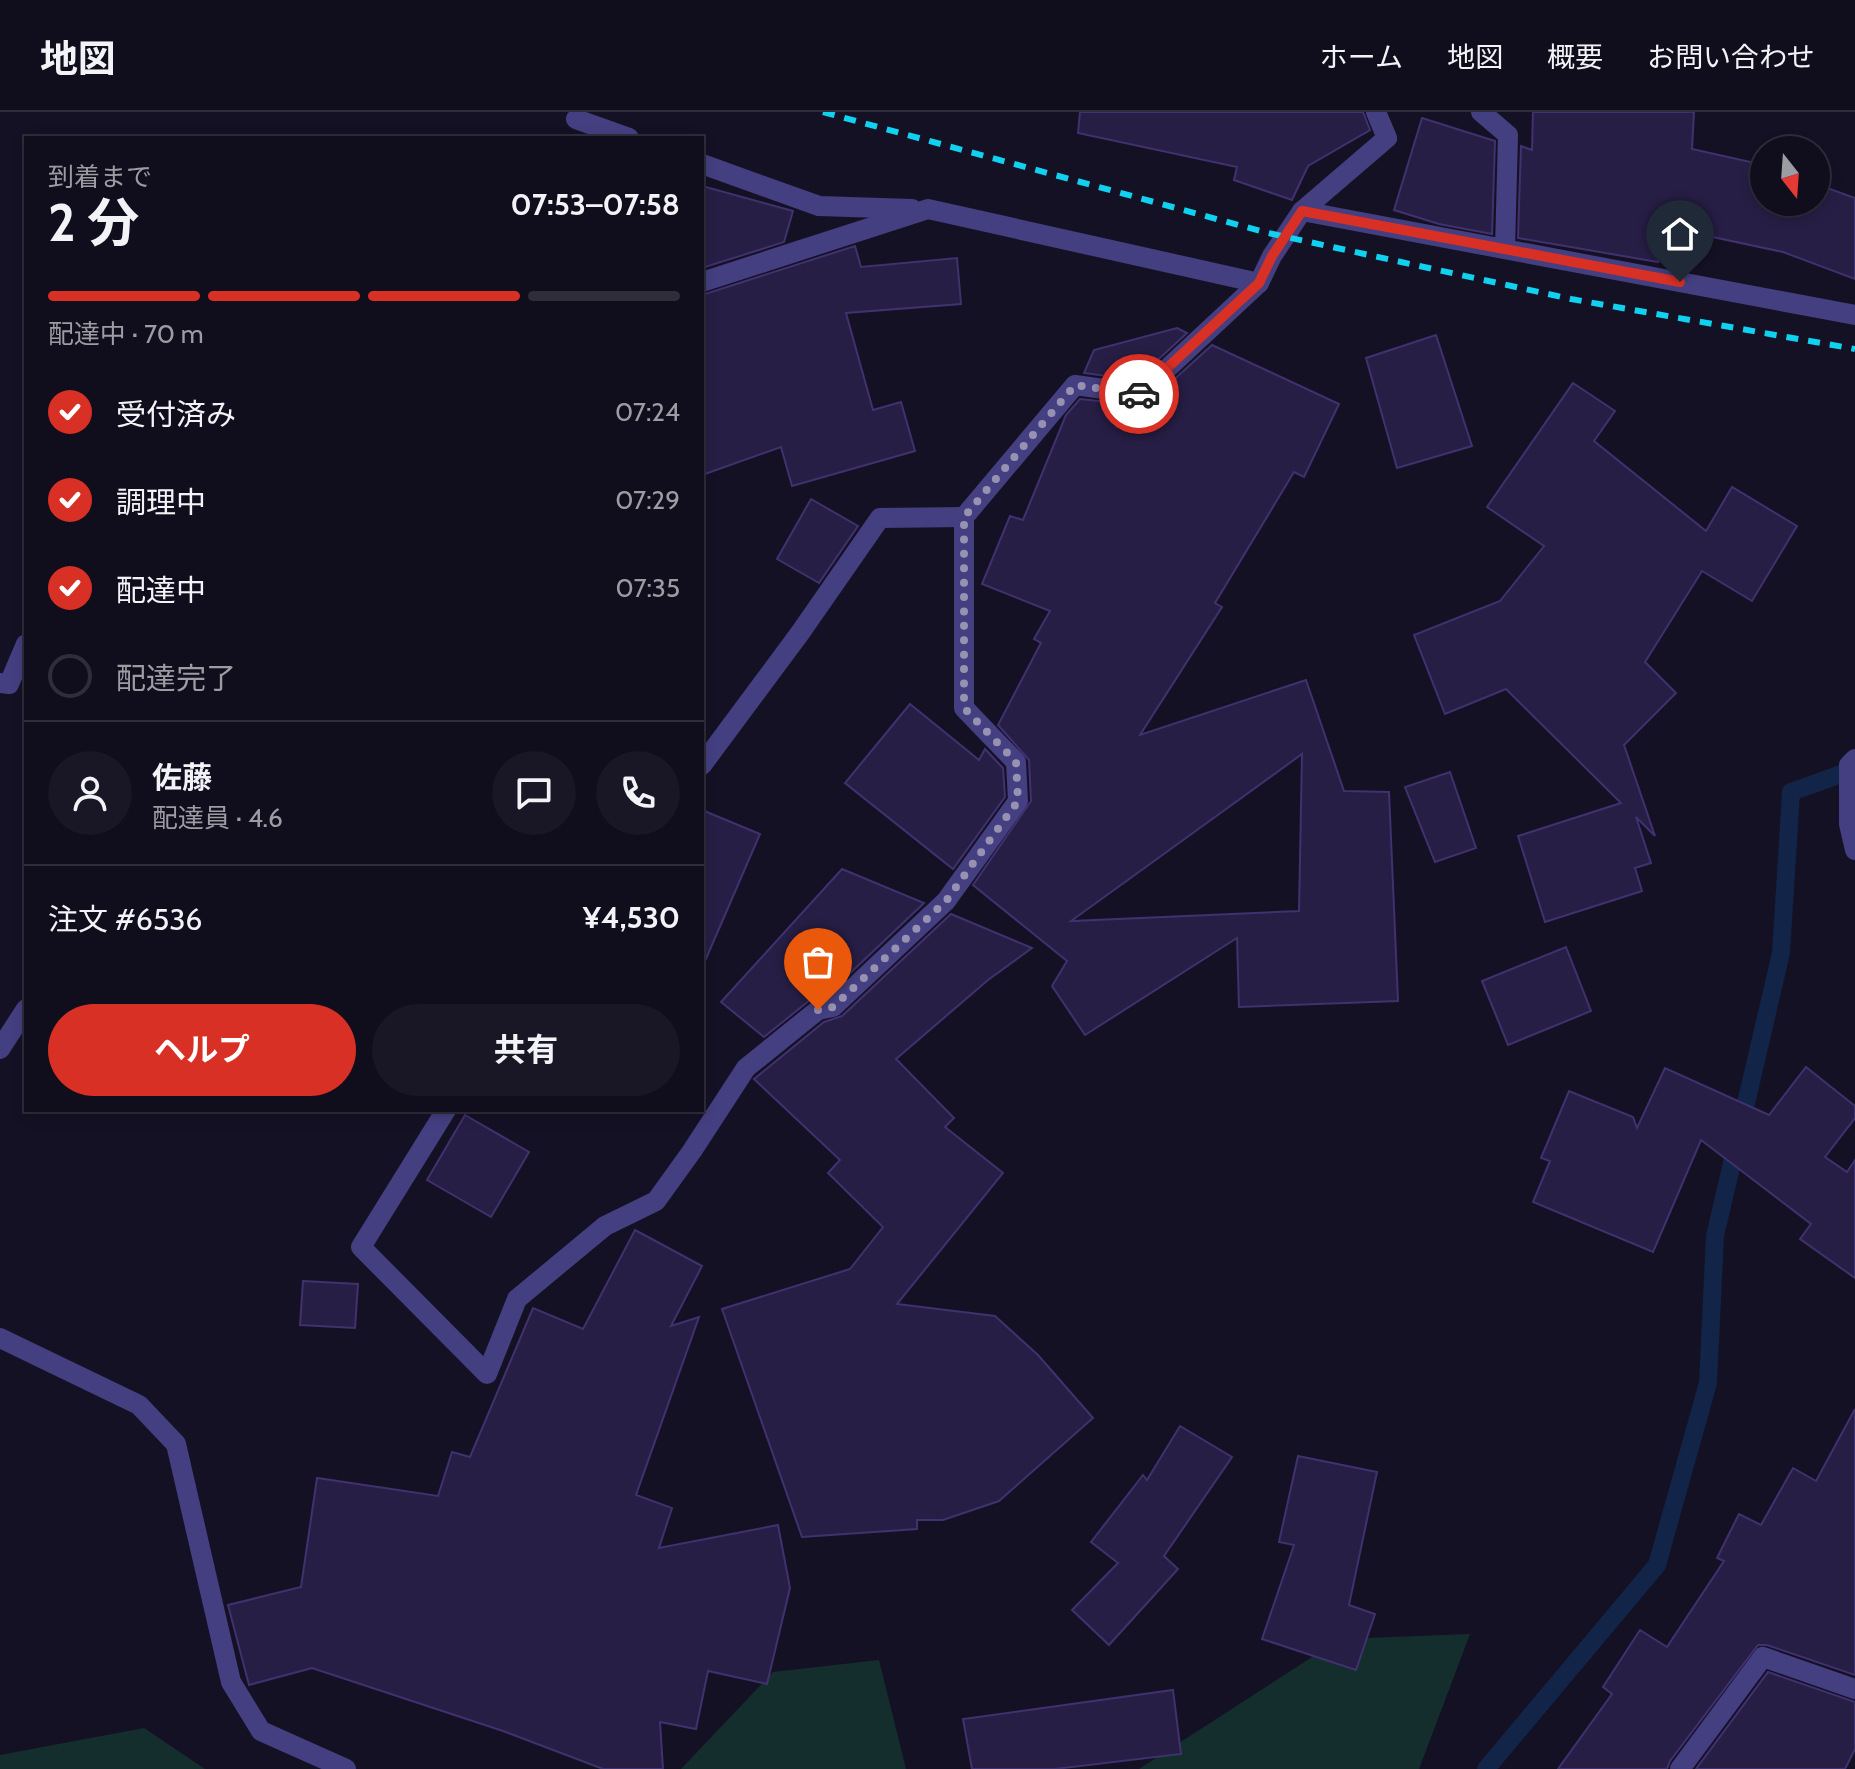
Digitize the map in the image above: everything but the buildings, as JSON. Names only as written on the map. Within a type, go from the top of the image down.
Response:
[{"type":"street","points":[[445,1112],[361,1247],[487,1374],[517,1299],[605,1226],[656,1201],[746,1068],[818,1010],[833,1007],[946,901],[1018,801],[1016,762],[964,708],[964,517],[1075,385],[1140,394],[1259,283],[1272,256],[1302,211],[1387,138],[1376,112]]},
{"type":"street","points":[[1481,112],[1508,135],[1505,249]]},
{"type":"street","points":[[576,119],[623,136]]},
{"type":"street","points":[[704,165],[819,206],[928,209],[1259,283]]},
{"type":"street","points":[[704,281],[928,209]]},
{"type":"street","points":[[1302,211],[1855,315]]},
{"type":"street","points":[[704,762],[880,518],[964,517]]},
{"type":"street","points":[[0,683],[9,684],[24,649]]},
{"type":"street","points":[[1855,759],[1849,765],[1849,824],[1855,850]]},
{"type":"street","points":[[0,1049],[24,1012]]},
{"type":"street","points":[[0,1338],[139,1405],[176,1444],[231,1682],[261,1731],[346,1769]]},
{"type":"street","points":[[1680,1769],[1763,1657],[1855,1689]]},
{"type":"green space","points":[[1470,1634],[1419,1769],[1139,1769],[1340,1639]]},
{"type":"green space","points":[[879,1660],[906,1769],[681,1769],[773,1672]]},
{"type":"green space","points":[[144,1728],[205,1769],[0,1769],[0,1755]]},
{"type":"waterway","points":[[1486,1769],[1657,1565],[1708,1383],[1715,1236],[1781,953],[1791,792],[1855,769]]},
{"type":"railway","points":[[823,112],[1268,233],[1571,299],[1855,349]]},
{"type":"way so far","points":[[818,1010],[833,1007],[946,901],[1018,801],[1016,762],[964,708],[964,517],[1075,385],[1139,394]]},
{"type":"route","points":[[1139,394],[1259,283],[1272,256],[1302,211],[1680,282]]}]
